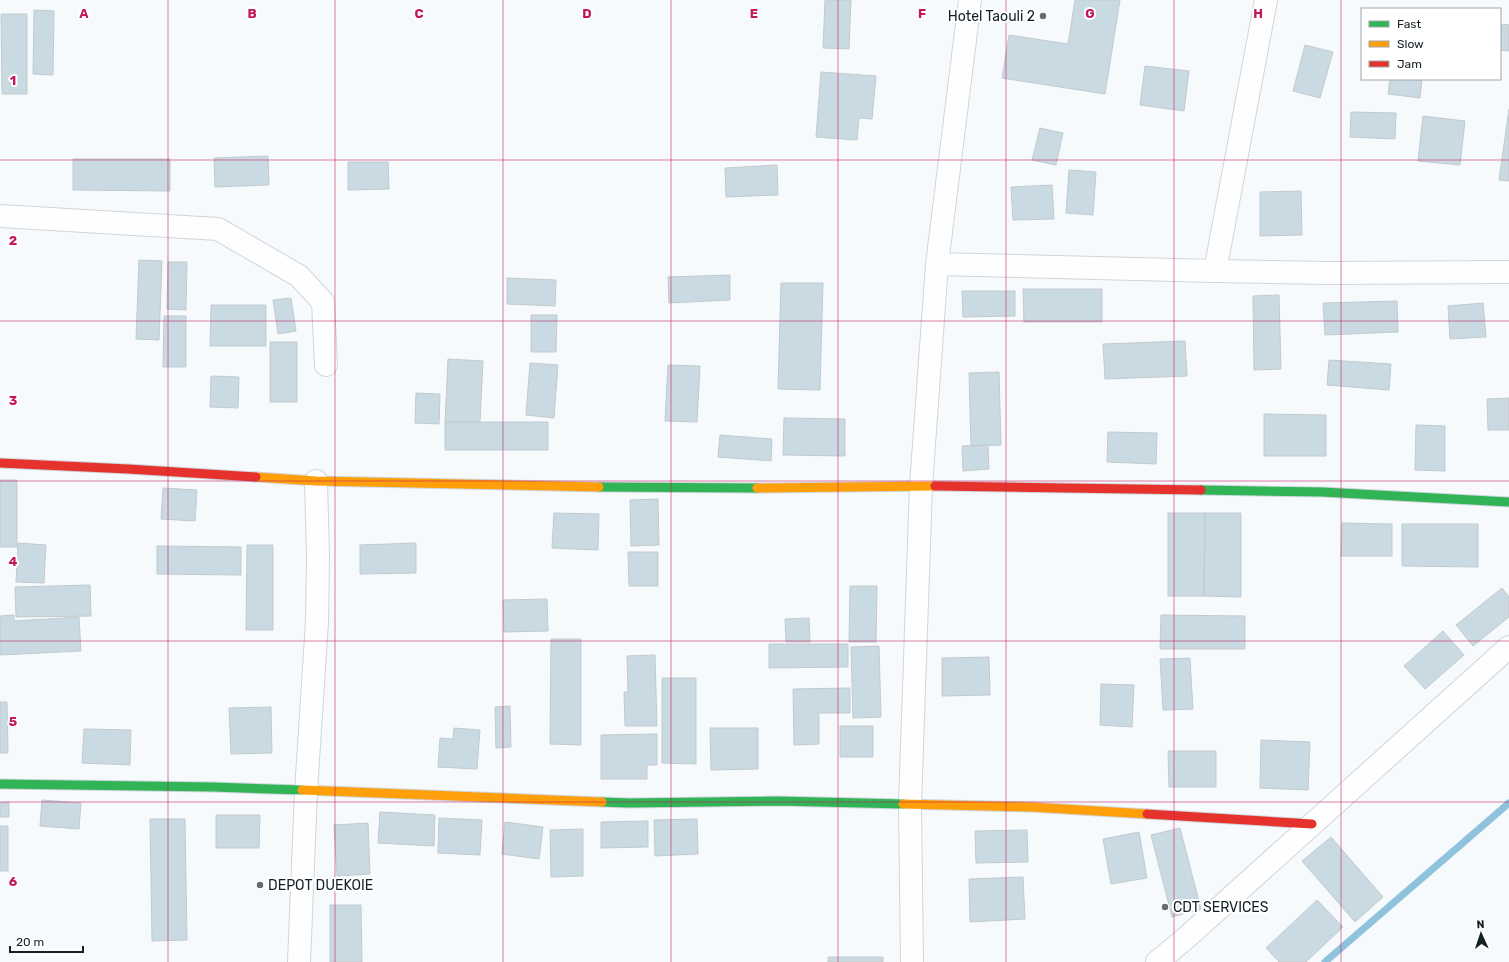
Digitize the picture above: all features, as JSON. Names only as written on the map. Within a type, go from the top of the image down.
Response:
[{"type":"street","points":[[912,962],[910,804],[920,486],[937,264],[970,0]]},
{"type":"street","points":[[1215,271],[1266,0]]},
{"type":"street","points":[[0,216],[218,229],[299,276],[323,302],[326,365]]},
{"type":"street","points":[[937,264],[1329,273],[1509,272]]},
{"type":"street","points":[[0,463],[128,469],[316,481],[527,486],[705,488],[920,486],[1322,492],[1509,502]]},
{"type":"street","points":[[299,962],[306,791],[317,622],[318,557],[316,481]]},
{"type":"street","points":[[1157,962],[1186,938],[1509,647]]},
{"type":"street","points":[[0,784],[205,787],[629,803],[778,801],[1031,807],[1312,824]]},
{"type":"building","points":[[825,0],[851,0],[849,49],[823,48]]},
{"type":"building","points":[[1075,0],[1120,0],[1105,94],[1002,78],[1009,35],[1068,44]]},
{"type":"building","points":[[34,10],[54,11],[53,75],[33,74]]},
{"type":"building","points":[[1,14],[27,14],[27,94],[2,94]]},
{"type":"building","points":[[1501,24],[1509,25],[1509,51],[1501,50]]},
{"type":"building","points":[[1305,45],[1333,52],[1320,98],[1293,91]]},
{"type":"building","points":[[1145,66],[1189,71],[1184,111],[1140,105]]},
{"type":"building","points":[[821,72],[876,76],[872,119],[859,118],[857,140],[816,137]]},
{"type":"building","points":[[1390,80],[1422,80],[1420,98],[1388,94]]},
{"type":"building","points":[[1509,109],[1509,181],[1499,180]]},
{"type":"building","points":[[1351,112],[1396,113],[1395,139],[1350,137]]},
{"type":"building","points":[[1423,116],[1465,121],[1460,165],[1418,161]]},
{"type":"building","points":[[1040,128],[1063,133],[1056,165],[1032,160]]},
{"type":"building","points":[[268,156],[269,185],[215,187],[214,158]]},
{"type":"building","points":[[73,159],[170,159],[170,191],[73,190]]},
{"type":"building","points":[[348,162],[388,162],[389,189],[348,190]]},
{"type":"building","points":[[777,165],[778,195],[726,197],[725,168]]},
{"type":"building","points":[[1069,170],[1096,172],[1093,215],[1066,213]]},
{"type":"building","points":[[1052,185],[1054,219],[1013,220],[1011,187]]},
{"type":"building","points":[[1301,191],[1302,235],[1260,236],[1260,192]]},
{"type":"building","points":[[139,260],[162,261],[159,340],[136,339]]},
{"type":"building","points":[[168,262],[187,262],[186,310],[167,309]]},
{"type":"building","points":[[730,275],[730,300],[669,303],[668,277]]},
{"type":"building","points":[[507,278],[556,280],[555,306],[507,304]]},
{"type":"building","points":[[781,283],[823,283],[820,390],[778,389]]},
{"type":"building","points":[[1023,289],[1102,289],[1102,322],[1024,322]]},
{"type":"building","points":[[962,291],[1015,291],[1015,316],[963,317]]},
{"type":"building","points":[[1279,295],[1281,369],[1254,370],[1253,296]]},
{"type":"building","points":[[291,298],[296,331],[278,334],[273,300]]},
{"type":"building","points":[[1397,301],[1398,332],[1325,335],[1323,303]]},
{"type":"building","points":[[1483,303],[1486,337],[1450,339],[1448,306]]},
{"type":"building","points":[[211,305],[266,305],[266,346],[210,346]]},
{"type":"building","points":[[531,315],[557,315],[556,352],[531,352]]},
{"type":"building","points":[[164,316],[186,316],[186,367],[163,367]]},
{"type":"building","points":[[1185,341],[1187,376],[1105,379],[1103,344]]},
{"type":"building","points":[[270,342],[297,342],[297,402],[270,402]]},
{"type":"building","points":[[448,359],[483,361],[480,422],[445,422]]},
{"type":"building","points":[[1329,360],[1391,364],[1389,390],[1327,385]]},
{"type":"building","points":[[530,363],[558,365],[554,418],[526,415]]},
{"type":"building","points":[[668,365],[700,366],[697,422],[665,421]]},
{"type":"building","points":[[999,372],[1001,445],[971,446],[969,373]]},
{"type":"building","points":[[211,376],[239,377],[238,408],[210,407]]},
{"type":"building","points":[[416,393],[440,394],[439,424],[415,423]]},
{"type":"building","points":[[1509,398],[1509,430],[1488,430],[1487,399]]},
{"type":"building","points":[[1264,414],[1326,415],[1326,456],[1264,456]]},
{"type":"building","points":[[784,418],[845,419],[845,456],[783,455]]},
{"type":"building","points":[[445,422],[548,422],[548,450],[445,450]]},
{"type":"building","points":[[1416,425],[1445,426],[1445,471],[1415,470]]},
{"type":"building","points":[[1108,432],[1157,433],[1156,464],[1107,462]]},
{"type":"building","points":[[720,435],[772,439],[771,461],[718,457]]},
{"type":"building","points":[[988,445],[989,469],[963,471],[962,446]]},
{"type":"building","points":[[0,480],[17,480],[17,547],[0,547]]},
{"type":"building","points":[[163,488],[197,490],[195,521],[161,519]]},
{"type":"building","points":[[658,499],[659,545],[631,546],[630,500]]},
{"type":"building","points":[[554,513],[599,514],[598,550],[552,548]]},
{"type":"building","points":[[1168,513],[1205,513],[1204,596],[1168,596]]},
{"type":"building","points":[[1205,513],[1241,513],[1241,597],[1204,596]]},
{"type":"building","points":[[1342,523],[1392,524],[1392,556],[1341,556]]},
{"type":"building","points":[[1402,524],[1478,524],[1478,567],[1402,566]]},
{"type":"building","points":[[18,543],[46,545],[44,583],[16,582]]},
{"type":"building","points":[[416,543],[416,573],[360,574],[360,545]]},
{"type":"building","points":[[247,545],[273,545],[273,630],[246,630]]},
{"type":"building","points":[[157,546],[241,547],[241,575],[157,574]]},
{"type":"building","points":[[628,552],[658,552],[658,586],[629,586]]},
{"type":"building","points":[[90,585],[91,616],[16,617],[15,587]]},
{"type":"building","points":[[850,586],[877,586],[876,642],[849,642]]},
{"type":"building","points":[[1502,588],[1509,597],[1509,617],[1473,646],[1456,625]]},
{"type":"building","points":[[547,599],[548,631],[504,632],[503,600]]},
{"type":"building","points":[[14,615],[14,621],[79,617],[81,651],[0,655],[0,616]]},
{"type":"building","points":[[1161,615],[1245,616],[1245,649],[1160,649]]},
{"type":"building","points":[[809,618],[810,642],[786,642],[785,619]]},
{"type":"building","points":[[1443,631],[1464,655],[1425,689],[1404,666]]},
{"type":"building","points":[[551,639],[581,639],[581,745],[550,744]]},
{"type":"building","points":[[769,644],[848,644],[848,667],[769,668]]},
{"type":"building","points":[[879,646],[881,717],[853,718],[851,647]]},
{"type":"building","points":[[655,655],[657,726],[625,726],[624,692],[628,692],[627,656]]},
{"type":"building","points":[[989,657],[990,695],[942,696],[942,658]]},
{"type":"building","points":[[1190,658],[1193,709],[1163,710],[1160,659]]},
{"type":"building","points":[[662,678],[696,678],[696,764],[662,763]]},
{"type":"building","points":[[1101,684],[1134,685],[1132,727],[1100,725]]},
{"type":"building","points":[[850,688],[850,713],[819,713],[819,744],[794,745],[793,689]]},
{"type":"building","points":[[0,702],[7,702],[8,753],[0,753]]},
{"type":"building","points":[[510,706],[511,747],[496,748],[495,707]]},
{"type":"building","points":[[271,707],[272,753],[231,754],[229,708]]},
{"type":"building","points":[[840,726],[873,726],[873,757],[840,757]]},
{"type":"building","points":[[454,728],[480,730],[477,769],[438,767],[440,738],[453,739]]},
{"type":"building","points":[[710,728],[758,728],[758,769],[711,770]]},
{"type":"building","points":[[84,729],[131,730],[130,765],[82,763]]},
{"type":"building","points":[[657,734],[657,765],[647,765],[647,779],[601,779],[601,735]]},
{"type":"building","points":[[1261,740],[1310,742],[1308,790],[1260,788]]},
{"type":"building","points":[[1168,751],[1216,751],[1216,787],[1169,787]]},
{"type":"building","points":[[42,800],[81,803],[79,829],[40,826]]},
{"type":"building","points":[[9,802],[9,817],[0,817],[0,803]]},
{"type":"building","points":[[380,812],[435,815],[434,846],[378,843]]},
{"type":"building","points":[[216,815],[260,815],[259,848],[216,848]]},
{"type":"building","points":[[439,818],[482,820],[480,855],[438,853]]},
{"type":"building","points":[[150,819],[185,819],[187,940],[152,941]]},
{"type":"building","points":[[697,819],[698,854],[655,856],[654,820]]},
{"type":"building","points":[[648,821],[648,847],[601,848],[601,822]]},
{"type":"building","points":[[505,822],[543,827],[539,859],[502,854]]},
{"type":"building","points":[[368,823],[370,874],[337,876],[334,825]]},
{"type":"building","points":[[0,826],[8,826],[8,871],[0,871]]},
{"type":"building","points":[[1180,828],[1201,909],[1172,917],[1151,835]]},
{"type":"building","points":[[583,829],[583,876],[551,877],[550,830]]},
{"type":"building","points":[[1027,830],[1028,862],[976,863],[975,831]]},
{"type":"building","points":[[1139,832],[1147,878],[1111,884],[1103,839]]},
{"type":"building","points":[[1331,837],[1383,897],[1355,922],[1302,861]]},
{"type":"building","points":[[1023,877],[1025,919],[970,922],[969,879]]},
{"type":"building","points":[[1317,900],[1343,927],[1306,962],[1279,962],[1266,948]]},
{"type":"building","points":[[330,905],[361,905],[362,962],[330,962]]},
{"type":"building","points":[[828,957],[883,957],[883,962],[828,962]]},
{"type":"waterway","points":[[1325,962],[1509,803]]},
{"type":"traffic: fast","points":[[599,487],[757,488]]},
{"type":"traffic: fast","points":[[1201,490],[1322,492],[1509,502]]},
{"type":"traffic: fast","points":[[0,784],[213,787],[302,790]]},
{"type":"traffic: fast","points":[[602,802],[778,801],[903,804]]},
{"type":"traffic: slow","points":[[256,477],[316,481],[599,487]]},
{"type":"traffic: slow","points":[[757,488],[935,486]]},
{"type":"traffic: slow","points":[[302,790],[602,802]]},
{"type":"traffic: slow","points":[[903,804],[1031,807],[1147,814]]},
{"type":"traffic: jam","points":[[0,463],[256,477]]},
{"type":"traffic: jam","points":[[935,486],[1201,490]]},
{"type":"traffic: jam","points":[[1147,814],[1312,824]]},
{"type":"place","name":"Hotel Taouli 2","points":[[1043,16]]},
{"type":"place","name":"DEPOT DUEKOIE","points":[[260,885]]},
{"type":"place","name":"CDT SERVICES","points":[[1165,907]]}]
